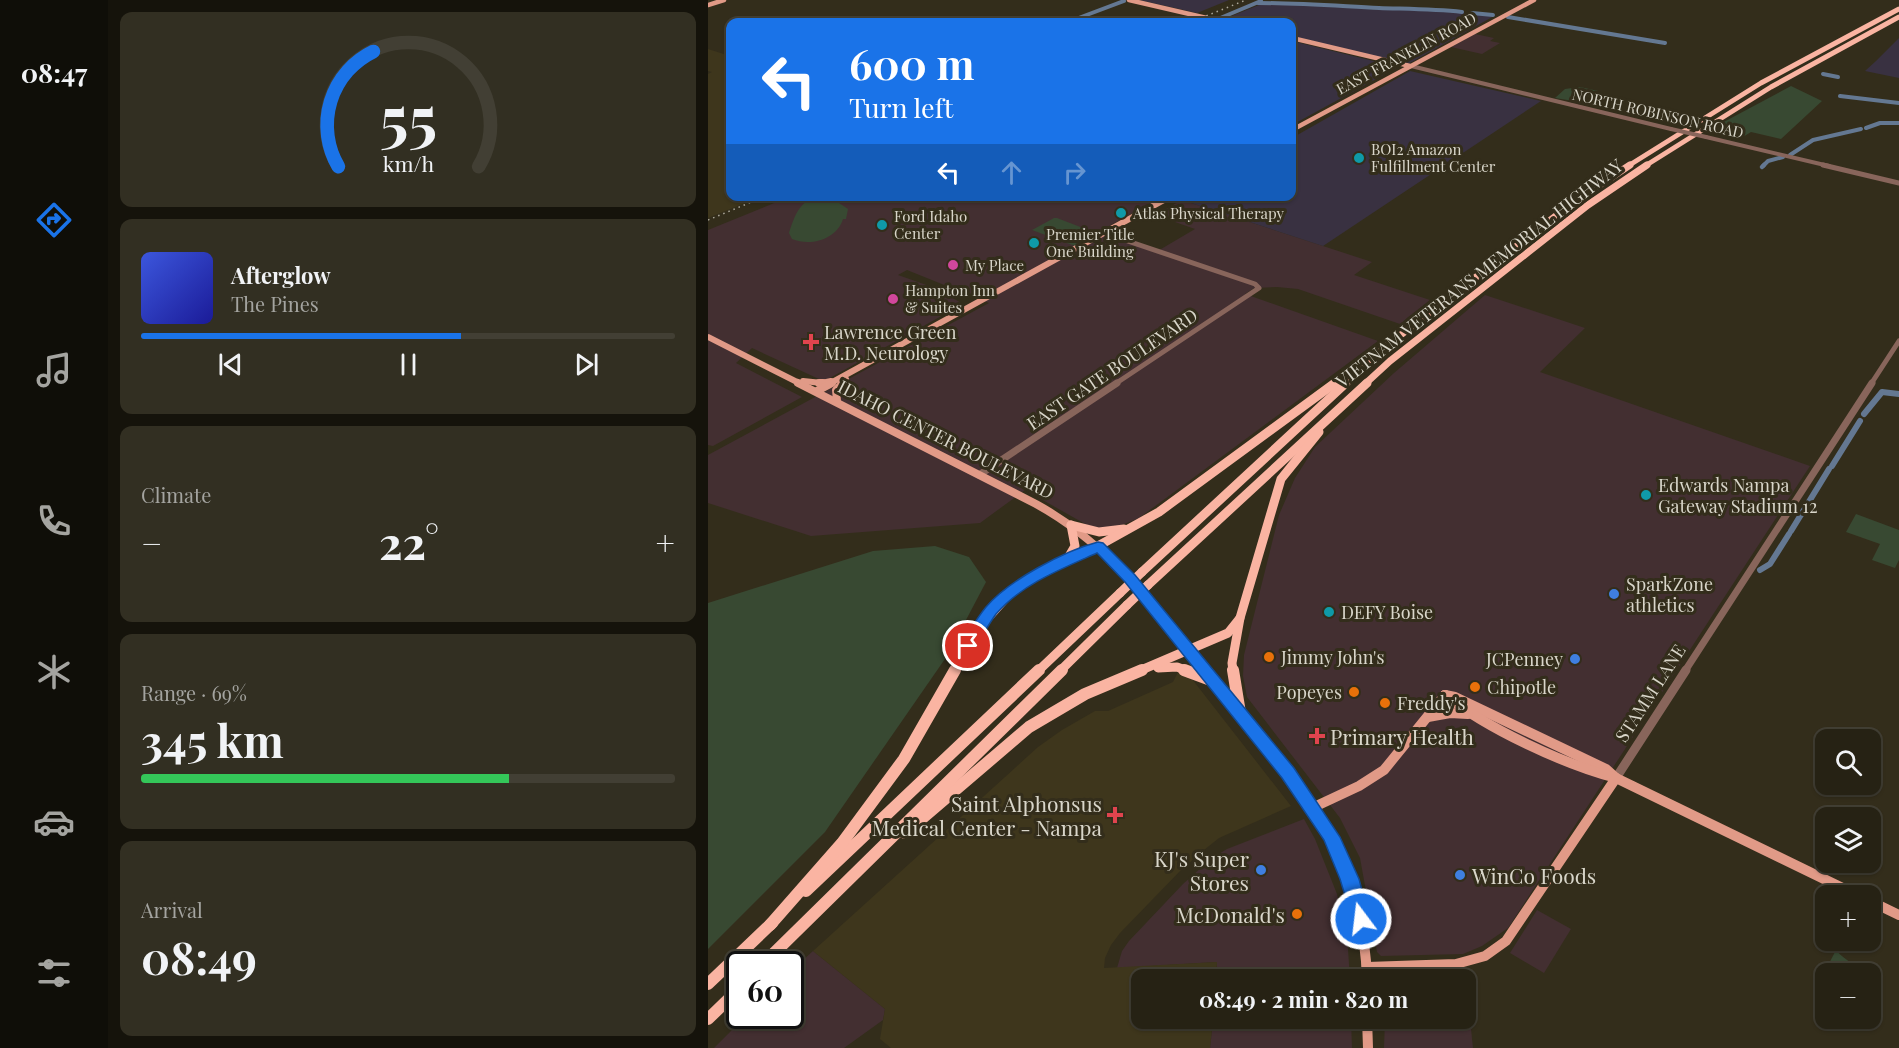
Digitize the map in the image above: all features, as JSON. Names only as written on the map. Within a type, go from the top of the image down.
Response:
[{"type":"highway","name":"VIETNAM VETERANS MEMORIAL HIGHWAY","points":[[708,984],[1142,572],[1381,350],[1574,202],[1629,164],[1761,83],[1899,9]]},
{"type":"highway","name":"VIETNAM VETERANS MEMORIAL HIGHWAY","points":[[776,951],[1127,605],[1341,405],[1399,354],[1588,205],[1639,169],[1771,87],[1899,17]]},
{"type":"highway","points":[[1061,562],[1140,524],[1381,350]]},
{"type":"highway","points":[[1240,713],[1232,663],[1240,618],[1281,480],[1300,453],[1341,405]]},
{"type":"highway","points":[[770,925],[842,843],[904,759],[973,638],[991,611],[1013,590],[1070,557],[1076,547],[1071,525],[1105,532],[1140,524]]},
{"type":"highway","points":[[846,883],[1029,727],[1085,694],[1228,633],[1240,618]]},
{"type":"highway","points":[[1138,673],[1166,666],[1178,667],[1211,680]]},
{"type":"highway","points":[[708,1019],[726,1002]]},
{"type":"main road","points":[[708,5],[724,0]]},
{"type":"main road","points":[[1129,0],[1207,18]]},
{"type":"main road","name":"EAST FRANKLIN ROAD","points":[[1296,128],[1534,0]]},
{"type":"main road","points":[[1296,39],[1411,66]]},
{"type":"main road","points":[[817,391],[1162,201]]},
{"type":"main road","name":"IDAHO CENTER BOULEVARD","points":[[708,337],[1041,507],[1071,525],[1098,546],[1130,579],[1240,713],[1288,773],[1331,837],[1358,906],[1366,969]]},
{"type":"main road","points":[[837,401],[836,390],[850,373]]},
{"type":"main road","points":[[794,380],[822,383],[840,379]]},
{"type":"main road","points":[[1445,695],[1451,703],[1473,715],[1600,776],[1616,778]]},
{"type":"main road","points":[[1445,695],[1455,697],[1595,764],[1616,778],[1836,885]]},
{"type":"main road","points":[[1312,808],[1359,786],[1384,770],[1445,695]]},
{"type":"main road","points":[[1427,717],[1450,712],[1473,715]]},
{"type":"main road","name":"STAMM LANE","points":[[1407,969],[1456,964],[1485,956],[1506,941],[1616,778]]},
{"type":"main road","points":[[1881,906],[1899,915]]},
{"type":"main road","points":[[1367,1029],[1368,1048]]},
{"type":"street","name":"NORTH ROBINSON ROAD","points":[[1411,66],[1899,183]]},
{"type":"street","name":"EAST GATE BOULEVARD","points":[[979,475],[1259,287],[1108,233]]},
{"type":"street","name":"STAMM LANE","points":[[1616,778],[1899,341]]},
{"type":"shaded area","points":[[1139,0],[1229,0],[1197,13]]},
{"type":"shaded area","points":[[1259,5],[1323,5],[1379,10],[1425,9],[1494,16],[1408,64],[1296,37],[1296,18],[1227,18]]},
{"type":"shaded area","points":[[1475,34],[1494,38],[1490,41],[1500,43],[1482,54],[1451,47]]},
{"type":"shaded area","points":[[1899,38],[1899,78],[1865,71],[1876,61]]},
{"type":"shaded area","points":[[1296,42],[1398,67],[1296,123]]},
{"type":"shaded area","points":[[708,49],[726,55],[726,201],[750,201],[708,218],[708,74],[712,72],[708,71]]},
{"type":"shaded area","points":[[1410,71],[1541,101],[1323,246],[1185,201],[1296,201],[1296,136]]},
{"type":"shaded area","points":[[779,201],[1155,201],[1098,232],[1156,252],[1195,229],[1155,215],[1180,201],[1185,201],[1372,262],[1354,275],[1430,300],[1400,324],[1298,289],[1254,288],[1245,294],[1378,341],[1139,518],[1117,527],[1101,529],[1087,525],[1025,490],[980,523],[811,536],[708,503],[708,455],[989,303],[907,270],[898,275],[935,288],[963,304],[828,379],[819,379],[752,348],[736,363],[802,397],[713,446],[708,445],[708,230]]},
{"type":"shaded area","points":[[1485,295],[1585,328],[1540,372],[1810,466],[1508,928],[1482,946],[1463,954],[1381,956],[1377,952],[1360,858],[1340,818],[1247,697],[1243,676],[1244,655],[1279,515],[1295,478],[1315,447],[1394,373]]},
{"type":"shaded area","points":[[1178,672],[1192,679],[1291,806],[1219,838],[1204,850],[1181,870],[1120,933],[1105,958],[1104,968],[1217,962],[1217,969],[1131,969],[1131,1029],[1212,1029],[1210,1048],[891,1048],[880,1039],[885,1009],[813,951],[1038,747],[1095,711],[1108,711],[1173,682]]},
{"type":"shaded area","points":[[1304,819],[1315,839],[1337,894],[1348,949],[1349,969],[1217,969],[1217,962],[1117,968],[1122,951],[1129,941],[1183,884],[1212,858],[1227,849]]},
{"type":"shaded area","points":[[1537,910],[1571,929],[1544,973],[1510,953]]},
{"type":"shaded area","points":[[813,951],[885,1009],[883,1020],[844,1048],[714,1048],[733,1029],[804,1029],[804,959]]},
{"type":"shaded area","points":[[1212,1029],[1351,1029],[1352,1048],[1210,1048]]},
{"type":"shaded area","points":[[1385,1029],[1471,1029],[1473,1048],[1384,1048]]},
{"type":"green space","points":[[1791,86],[1822,101],[1781,139],[1751,132],[1738,140],[1712,132],[1723,126],[1720,124]]},
{"type":"green space","points":[[1580,87],[1598,91],[1580,102],[1555,98],[1565,89]]},
{"type":"green space","points":[[807,201],[836,201],[848,209],[846,219],[843,219],[835,232],[822,240],[807,242],[792,239],[789,233],[802,205]]},
{"type":"green space","points":[[1054,218],[1096,233],[1075,246],[1032,230]]},
{"type":"green space","points":[[1856,514],[1899,530],[1899,560],[1895,568],[1872,560],[1880,544],[1846,532]]},
{"type":"green space","points":[[935,546],[969,557],[986,582],[947,656],[825,832],[708,949],[708,603],[873,551]]},
{"type":"green space","points":[[1837,951],[1852,963],[1829,963]]},
{"type":"waterway","points":[[1079,18],[1124,1]]},
{"type":"waterway","points":[[1220,18],[1261,1]]},
{"type":"waterway","points":[[1258,3],[1462,12]]},
{"type":"waterway","points":[[1472,13],[1493,15]]},
{"type":"waterway","points":[[1508,17],[1665,43]]},
{"type":"waterway","points":[[1823,74],[1838,77]]},
{"type":"waterway","points":[[1840,96],[1899,103]]},
{"type":"waterway","points":[[1866,128],[1880,123],[1899,123]]},
{"type":"waterway","points":[[1790,155],[1813,140],[1861,129]]},
{"type":"waterway","points":[[1762,167],[1768,161],[1783,157]]},
{"type":"waterway","points":[[1864,414],[1882,392],[1899,394]]},
{"type":"waterway","points":[[1832,466],[1860,421]]},
{"type":"waterway","points":[[1791,531],[1829,469]]},
{"type":"waterway","points":[[1760,570],[1770,564],[1789,534]]},
{"type":"railway","points":[[1201,18],[1246,0]]},
{"type":"railway","points":[[708,220],[754,201]]},
{"type":"place","name":"BOI2 Amazon Fulfillment Center","points":[[1359,158]]},
{"type":"place","name":"Atlas Physical Therapy","points":[[1121,213]]},
{"type":"place","name":"Ford Idaho Center","points":[[882,225]]},
{"type":"place","name":"Premier Title One Building","points":[[1034,243]]},
{"type":"place","name":"My Place","points":[[953,265]]},
{"type":"place","name":"Hampton Inn & Suites","points":[[893,299]]},
{"type":"place","name":"Lawrence Green M.D. Neurology","points":[[811,342]]},
{"type":"place","name":"Edwards Nampa Gateway Stadium 12","points":[[1646,495]]},
{"type":"place","name":"SparkZone athletics","points":[[1614,594]]},
{"type":"place","name":"DEFY Boise","points":[[1329,612]]},
{"type":"place","name":"Jimmy John's","points":[[1269,657]]},
{"type":"place","name":"JCPenney","points":[[1575,659]]},
{"type":"place","name":"Chipotle","points":[[1475,687]]},
{"type":"place","name":"Popeyes","points":[[1354,692]]},
{"type":"place","name":"Freddy's","points":[[1385,703]]},
{"type":"place","name":"Primary Health","points":[[1317,736]]},
{"type":"place","name":"Saint Alphonsus Medical Center - Nampa","points":[[1115,815]]},
{"type":"place","name":"KJ's Super Stores","points":[[1261,870]]},
{"type":"place","name":"WinCo Foods","points":[[1460,875]]},
{"type":"place","name":"McDonald's","points":[[1297,914]]},
{"type":"route","points":[[968,646],[991,611],[1013,590],[1045,570],[1098,546],[1130,579],[1288,773],[1331,837],[1349,879],[1361,919]]}]
